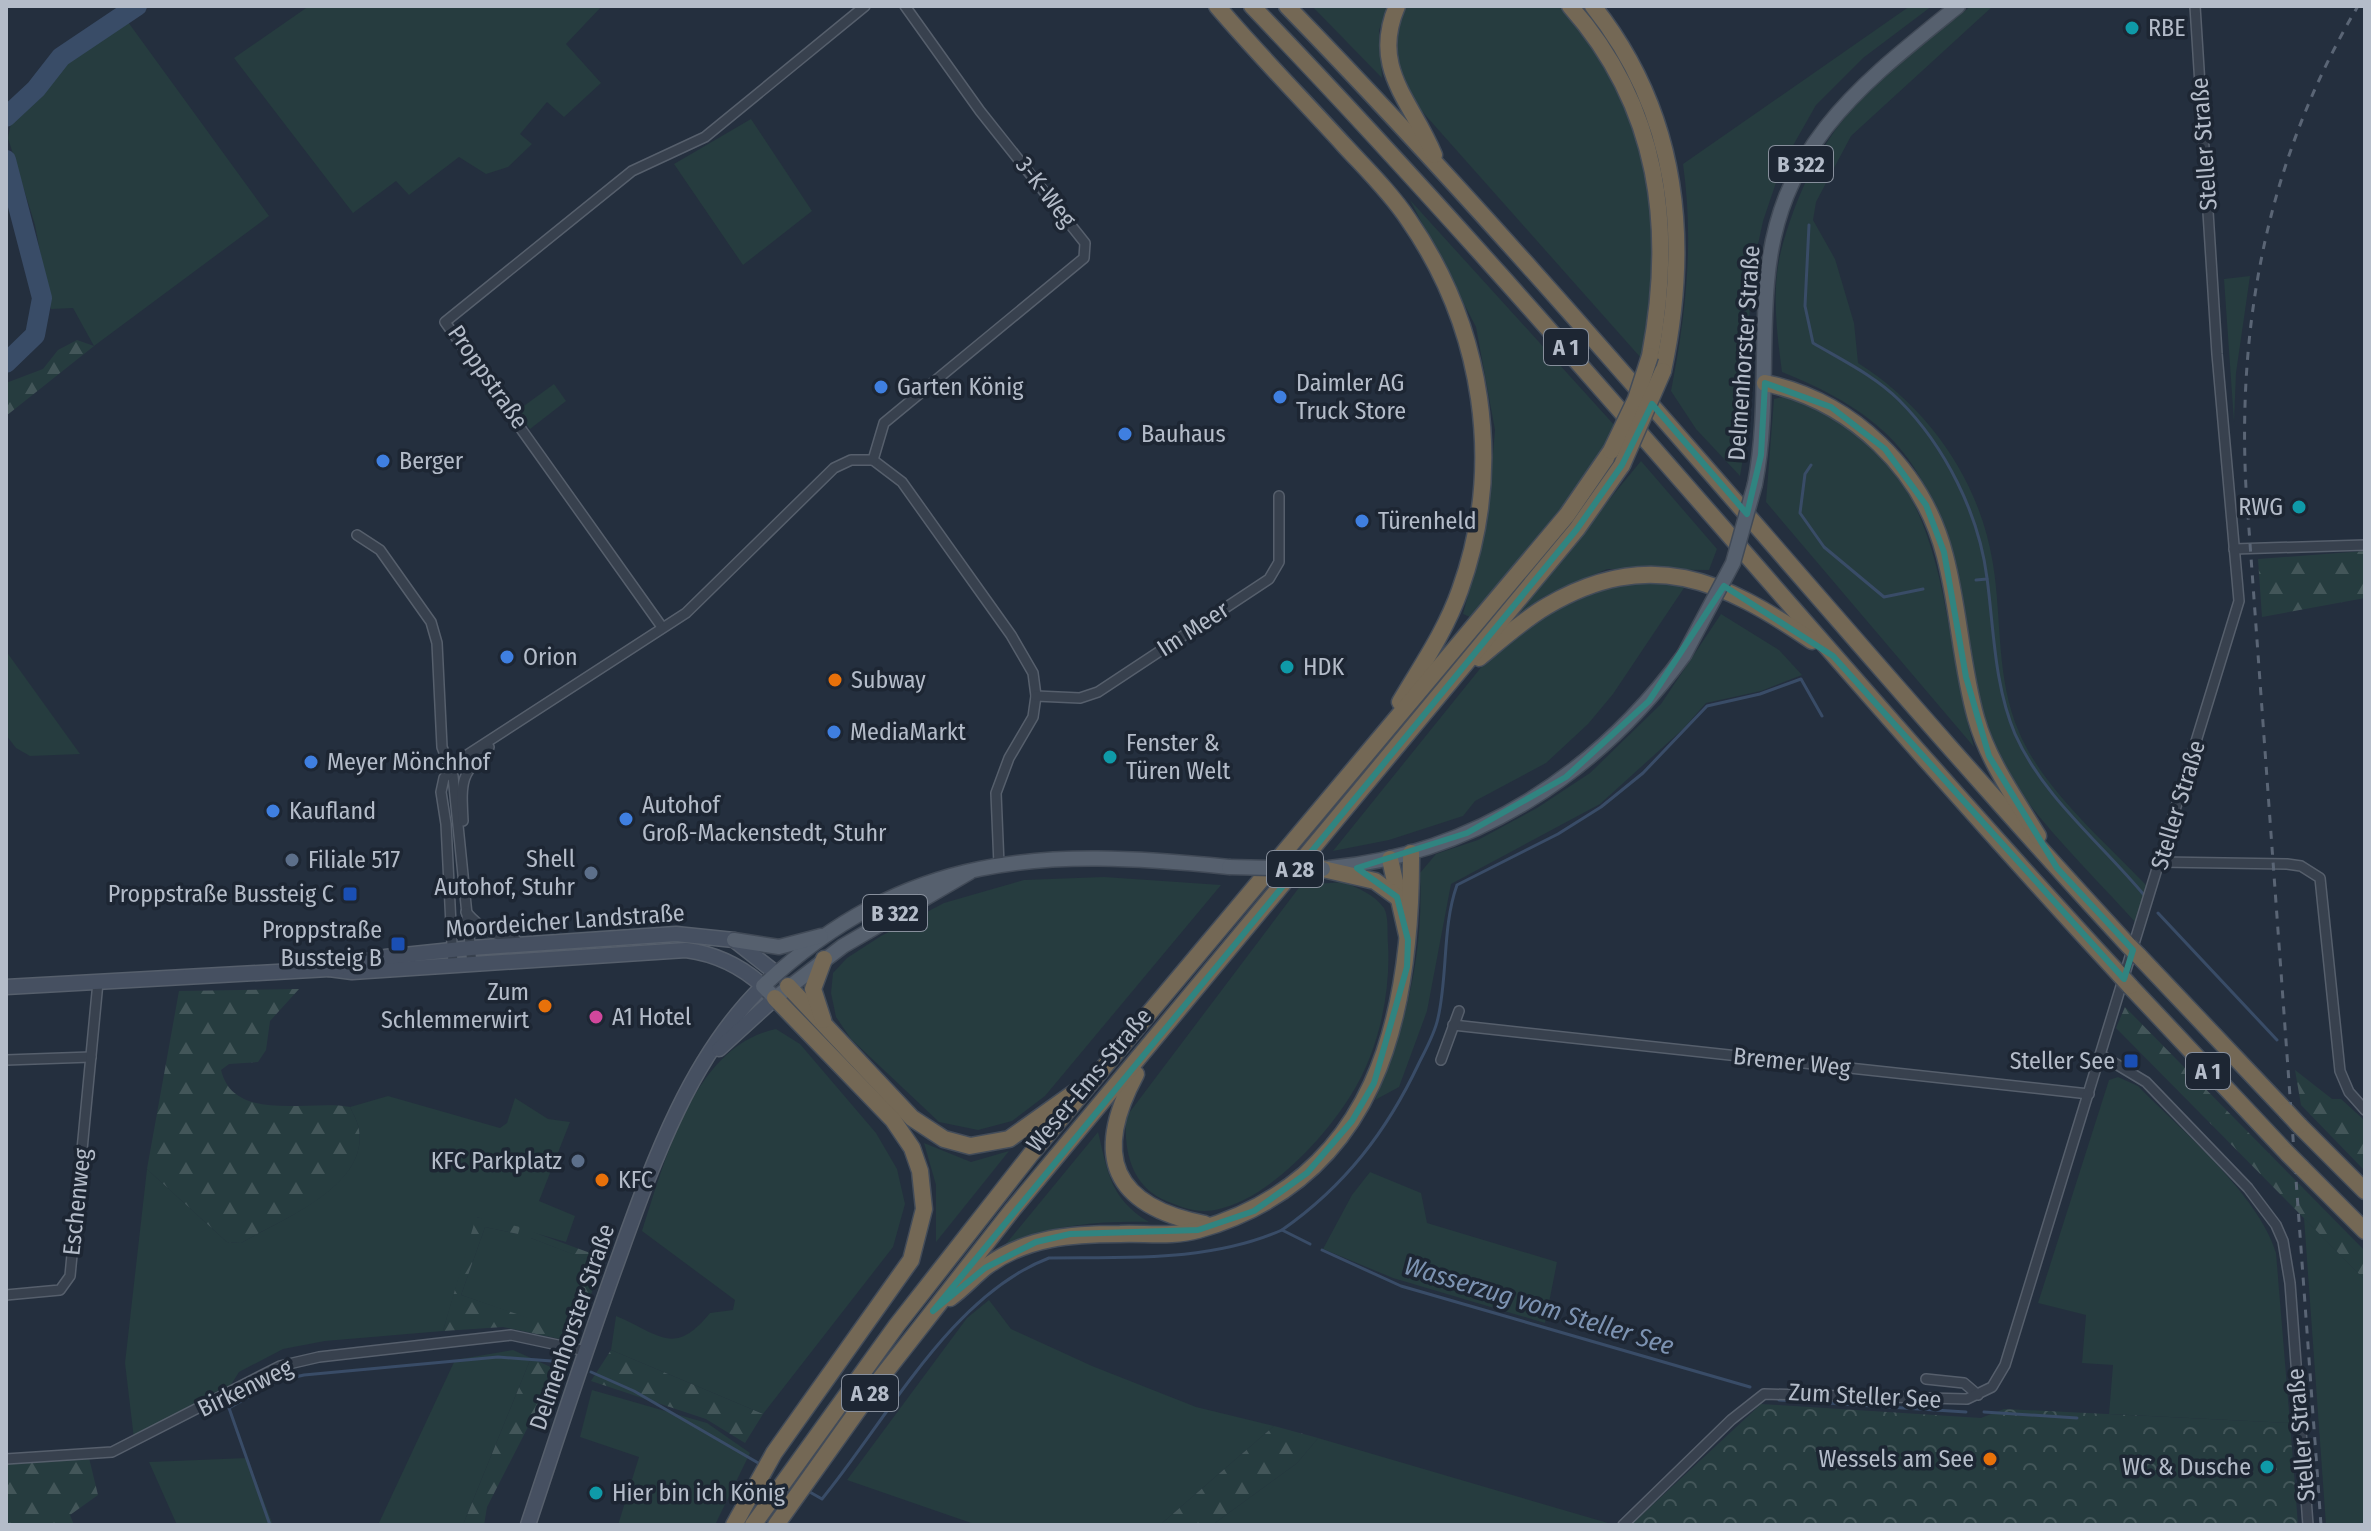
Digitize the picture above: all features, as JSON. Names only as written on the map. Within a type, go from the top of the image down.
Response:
[{"type":"highway","points":[[1217,6],[1407,217],[1440,270],[1462,322],[1474,366],[1484,441],[1480,515],[1473,549],[1445,626],[1386,728]]},
{"type":"highway","name":"A 1","points":[[1252,6],[1557,336],[1833,656],[2125,981],[2365,1231]]},
{"type":"highway","name":"A 1","points":[[1287,6],[1438,164],[2057,868],[2365,1191]]},
{"type":"highway","points":[[1397,6],[1388,26],[1387,50],[1392,72],[1438,164]]},
{"type":"highway","points":[[1386,728],[1430,681],[1567,515],[1611,451],[1636,399],[1650,356],[1662,273],[1659,200],[1653,166],[1642,129],[1615,69],[1570,6]]},
{"type":"highway","points":[[1454,678],[1577,529],[1622,465],[1663,371],[1678,278],[1675,200],[1667,160],[1644,90],[1610,27],[1593,6]]},
{"type":"highway","points":[[1765,383],[1811,396],[1851,420],[1885,449],[1915,487],[1944,552],[1966,677],[1989,756],[2057,868]]},
{"type":"highway","points":[[1454,678],[1548,605],[1596,584],[1655,574],[1703,580],[1737,594],[1833,656]]},
{"type":"highway","name":"Weser-Ems-Straße","points":[[776,1525],[933,1311],[1454,678]]},
{"type":"highway","name":"Weser-Ems-Straße","points":[[753,1525],[793,1465],[897,1325],[1099,1074],[1386,728]]},
{"type":"highway","points":[[933,1311],[985,1268],[1036,1242],[1070,1234],[1180,1233],[1241,1217],[1274,1200],[1307,1173],[1352,1121],[1386,1056],[1398,1013],[1408,940],[1411,853]]},
{"type":"highway","points":[[1390,859],[1408,940]]},
{"type":"highway","points":[[1323,869],[1375,881],[1397,897]]},
{"type":"highway","points":[[824,959],[813,989],[824,1025]]},
{"type":"highway","points":[[782,980],[912,1118],[944,1139],[970,1146],[993,1144],[1024,1131],[1099,1074]]},
{"type":"highway","points":[[734,1525],[774,1453],[911,1260],[924,1209],[920,1171],[912,1148],[893,1120],[769,992]]},
{"type":"highway","points":[[1156,1037],[1118,1109],[1113,1127],[1115,1156],[1129,1187],[1141,1202],[1172,1217],[1211,1225]]},
{"type":"main road","name":"Delmenhorster Straße","points":[[1411,853],[1467,833],[1522,805],[1566,777],[1632,721],[1684,655],[1717,599],[1733,563],[1755,484],[1765,383],[1770,263],[1780,217],[1802,162],[1816,137],[1850,96],[1958,6]]},
{"type":"main road","name":"B 322","points":[[1323,869],[1411,853]]},
{"type":"main road","name":"Delmenhorster Straße","points":[[826,936],[900,891],[999,865],[1076,856],[1113,856],[1229,867],[1323,869]]},
{"type":"main road","name":"Delmenhorster Straße","points":[[528,1525],[642,1194],[669,1130],[707,1060],[782,980],[824,959],[884,919],[970,872]]},
{"type":"main road","name":"Moordeicher Landstraße","points":[[6,987],[329,969],[352,972],[453,958],[471,948],[676,934],[734,940]]},
{"type":"main road","points":[[734,940],[779,947],[811,936],[826,936]]},
{"type":"main road","name":"B 322","points":[[782,980],[826,936]]},
{"type":"main road","points":[[734,940],[782,980]]},
{"type":"main road","name":"Moordeicher Landstraße","points":[[453,958],[472,964],[686,950],[706,952],[739,966],[769,992]]},
{"type":"street","name":"Proppstraße","points":[[662,627],[445,322],[632,171],[705,137],[865,6]]},
{"type":"street","name":"3-K-Weg","points":[[873,460],[884,423],[1084,258],[1085,243],[980,111],[905,6]]},
{"type":"street","name":"Steller Straße","points":[[2195,6],[2217,354],[2239,601],[2101,1055],[2146,1082],[2248,1188],[2276,1225],[2285,1250],[2290,1283],[2308,1525]]},
{"type":"street","points":[[453,958],[441,792],[451,769],[662,627],[677,620],[834,468],[851,460],[873,460],[902,482],[1011,635],[1033,673],[1036,696],[1033,717],[1009,758],[996,793],[999,865]]},
{"type":"street","name":"Im Meer","points":[[1036,696],[1080,698],[1098,692],[1269,579],[1279,562],[1279,496]]},
{"type":"street","points":[[357,535],[380,550],[431,622],[437,643],[442,747],[451,769],[472,964]]},
{"type":"street","points":[[2234,549],[2365,545]]},
{"type":"street","points":[[459,834],[464,830],[461,784],[465,772],[500,736]]},
{"type":"street","points":[[451,769],[465,772]]},
{"type":"street","points":[[2161,862],[2287,864],[2301,866],[2320,878],[2340,1071],[2349,1092],[2365,1110]]},
{"type":"street","points":[[466,912],[481,929],[497,938],[514,939],[522,944]]},
{"type":"street","name":"Eschenweg","points":[[6,1295],[50,1294],[60,1290],[70,1276],[98,982]]},
{"type":"street","points":[[1441,1060],[1459,1011]]},
{"type":"street","name":"Bremer Weg","points":[[1453,1025],[2089,1094]]},
{"type":"street","points":[[1926,1379],[1964,1383],[1978,1395],[1992,1387],[2005,1365],[2101,1055]]},
{"type":"street","points":[[6,1060],[91,1057]]},
{"type":"street","name":"Birkenweg","points":[[6,1459],[112,1452],[280,1366],[319,1357],[511,1335],[586,1351]]},
{"type":"street","name":"Zum Steller See","points":[[1623,1525],[1731,1420],[1764,1394],[1924,1400],[1967,1399],[1978,1395]]},
{"type":"highlighted area","points":[[1765,383],[1831,407],[1885,449],[1926,505],[1944,552],[1966,677],[1989,756],[2057,868],[2133,950],[2124,979],[1833,656],[1724,586],[1649,701],[1566,777],[1467,833],[1357,868],[1397,897],[1408,940],[1407,967],[1374,1083],[1352,1121],[1307,1173],[1254,1211],[1198,1230],[1070,1234],[1036,1242],[985,1268],[933,1311],[1577,529],[1622,465],[1652,404],[1747,514],[1761,455]]},
{"type":"green space","points":[[309,6],[602,6],[566,44],[601,83],[564,117],[547,102],[520,134],[532,144],[508,167],[486,174],[459,157],[409,195],[396,181],[353,213],[234,58]]},
{"type":"green space","points":[[1312,6],[1389,6],[1379,30],[1382,78]]},
{"type":"green space","points":[[1403,6],[1560,6],[1592,49],[1616,90],[1634,130],[1645,171],[1651,213],[1652,258],[1641,358],[1411,99],[1395,54]]},
{"type":"green space","points":[[1910,6],[1932,6],[1863,58],[1816,105],[1782,165],[1763,221],[1750,282],[1748,429],[1740,476],[1696,429],[1671,391],[1687,278],[1688,222],[1683,164]]},
{"type":"green space","points":[[1971,6],[1993,6],[1851,136],[1816,202],[1813,220],[1835,259],[1854,323],[1858,363],[1884,381],[1928,424],[1947,449],[1976,504],[1993,564],[2006,691],[2019,732],[2029,753],[2059,794],[2147,886],[2136,923],[2041,819],[1997,755],[1976,690],[1937,514],[1921,479],[1900,448],[1871,420],[1832,395],[1782,372],[1776,281],[1781,251],[1807,179],[1836,129],[1875,85]]},
{"type":"green space","points":[[128,22],[269,216],[94,346],[73,308],[51,309],[35,225],[8,138],[11,123],[34,102],[69,61]]},
{"type":"green space","points":[[751,119],[812,211],[743,265],[674,164]]},
{"type":"green space","points":[[1410,200],[1616,427],[1567,502],[1470,617],[1463,614],[1487,523],[1495,430],[1476,327]]},
{"type":"green space","points":[[2250,276],[2236,373],[2234,422],[2224,279]]},
{"type":"green space","points":[[77,340],[94,346],[6,416],[6,383],[43,369],[58,350]]},
{"type":"green space","points":[[554,384],[566,401],[530,429],[517,411]]},
{"type":"green space","points":[[1787,396],[1842,422],[1882,456],[1910,496],[1929,541],[1942,589],[1974,747],[1766,502],[1774,399]]},
{"type":"green space","points":[[1641,461],[1717,549],[1709,570],[1607,569],[1543,597],[1500,632]]},
{"type":"green space","points":[[2365,551],[2365,598],[2262,617],[2258,559]]},
{"type":"green space","points":[[1647,583],[1686,585],[1613,694],[1588,724],[1546,763],[1475,801],[1463,816],[1389,840],[1333,851],[1483,665],[1512,637],[1545,614],[1608,588]]},
{"type":"green space","points":[[1721,614],[1779,650],[1802,675],[1761,691],[1706,703],[1683,729],[1600,804],[1451,884],[1427,1011],[1399,1087],[1375,1100],[1396,1044],[1411,989],[1419,932],[1420,873],[1436,854],[1478,840],[1537,808],[1590,773],[1661,704]]},
{"type":"green space","points":[[6,651],[80,754],[30,756],[16,748],[6,735]]},
{"type":"green space","points":[[1104,877],[1221,885],[1045,1096],[1012,1121],[978,1130],[939,1122],[851,1039],[836,1017],[831,993],[833,973],[847,958],[944,903],[1024,880]]},
{"type":"green space","points":[[1344,882],[1376,899],[1386,912],[1388,925],[1387,982],[1381,1022],[1369,1061],[1351,1095],[1309,1149],[1274,1181],[1254,1194],[1235,1204],[1208,1211],[1187,1209],[1162,1199],[1143,1184],[1131,1164],[1126,1141],[1126,1117],[1301,885]]},
{"type":"green space","points":[[299,989],[270,1021],[266,1050],[258,1062],[229,1064],[221,1070],[229,1087],[241,1097],[257,1103],[350,1107],[358,1127],[358,1150],[350,1168],[336,1185],[318,1199],[241,1243],[227,1242],[147,1169],[179,991]]},
{"type":"green space","points":[[2125,1007],[2365,1251],[2365,1280],[2116,1028]]},
{"type":"green space","points":[[776,1029],[800,1044],[876,1133],[897,1169],[905,1204],[893,1247],[763,1414],[611,1350],[616,1316],[656,1335],[676,1338],[697,1327],[710,1313],[733,1310],[735,1300],[642,1231],[673,1141],[686,1110],[703,1082],[723,1058],[747,1040]]},
{"type":"green space","points":[[2295,1070],[2332,1099],[2341,1099],[2365,1121],[2365,1171],[2301,1105]]},
{"type":"green space","points":[[2118,1077],[2138,1086],[2217,1164],[2267,1231],[2276,1253],[2290,1423],[2109,1414],[2113,1365],[2082,1363],[2086,1315],[2038,1303],[2109,1080]]},
{"type":"green space","points":[[388,1096],[500,1128],[507,1123],[515,1098],[548,1119],[570,1122],[539,1201],[575,1216],[566,1242],[531,1232],[531,1238],[594,1262],[564,1331],[461,1295],[485,1227],[518,1234],[477,1217],[443,1331],[325,1341],[283,1349],[239,1372],[227,1391],[134,1439],[125,1363],[147,1169],[227,1242],[241,1243],[298,1212],[336,1184],[350,1168],[358,1150],[358,1127],[350,1107]]},
{"type":"green space","points":[[1098,1132],[1108,1172],[1118,1194],[1149,1222],[1075,1226],[1040,1233],[1005,1245]]},
{"type":"green space","points":[[924,1143],[971,1162],[1009,1151],[936,1242],[936,1185]]},
{"type":"green space","points":[[1370,1172],[1421,1193],[1427,1223],[1557,1262],[1545,1323],[1393,1278],[1323,1249],[1352,1195]]},
{"type":"green space","points":[[476,1217],[520,1227],[518,1234],[485,1227],[461,1295],[564,1330],[593,1262],[531,1238],[530,1231],[604,1258],[574,1342],[503,1327],[443,1331]]},
{"type":"green space","points":[[2304,1218],[2365,1280],[2365,1525],[2326,1525]]},
{"type":"green space","points":[[989,1300],[1011,1329],[1092,1366],[1196,1407],[1274,1426],[1160,1525],[977,1525],[847,1480],[967,1318]]},
{"type":"green space","points":[[513,1350],[531,1358],[463,1525],[378,1525],[455,1360]]},
{"type":"green space","points":[[611,1350],[763,1414],[745,1443],[706,1419],[591,1381]]},
{"type":"green space","points":[[531,1358],[557,1370],[487,1507],[484,1525],[463,1525]]},
{"type":"green space","points":[[592,1390],[707,1423],[750,1453],[715,1525],[618,1525],[639,1457],[580,1437]]},
{"type":"green space","points":[[1761,1404],[1981,1418],[2004,1409],[2290,1423],[2298,1525],[1631,1525]]},
{"type":"green space","points":[[1274,1426],[1318,1438],[1297,1463],[1212,1525],[1160,1525]]},
{"type":"green space","points":[[1318,1438],[1608,1523],[1212,1525],[1297,1463]]},
{"type":"green space","points":[[89,1458],[98,1495],[70,1515],[74,1525],[6,1525],[6,1463]]},
{"type":"green space","points":[[247,1458],[273,1525],[177,1525],[149,1462]]},
{"type":"waterway","points":[[6,117],[36,89],[61,57],[137,6]]},
{"type":"waterway","points":[[6,160],[42,298],[35,335],[6,363]]},
{"type":"waterway","points":[[1809,225],[1805,306],[1813,343],[1890,391],[1916,418],[1945,460],[1968,506],[1983,554],[1999,676],[2015,734],[2027,757],[2057,799],[2144,895]]},
{"type":"waterway","points":[[1811,465],[1805,474],[1800,513],[1824,547],[1884,597],[1923,589]]},
{"type":"waterway","points":[[1976,580],[1987,579]]},
{"type":"waterway","points":[[1282,1230],[1345,1176],[1378,1134],[1407,1088],[1437,1024],[1449,917],[1457,885],[1558,834],[1601,807],[1643,773],[1707,706],[1760,694],[1801,679],[1822,716]]},
{"type":"waterway","points":[[2158,913],[2277,1040]]},
{"type":"waterway","name":"Wasserzug vom Steller See","points":[[808,1491],[822,1499],[923,1363],[981,1300],[1014,1276],[1049,1258],[1197,1253],[1226,1248],[1282,1230],[1310,1244]]},
{"type":"waterway","name":"Wasserzug vom Steller See","points":[[1322,1250],[1401,1286],[1750,1387]]},
{"type":"waterway","points":[[270,1525],[229,1408],[277,1381],[304,1375],[498,1357],[565,1362]]},
{"type":"waterway","points":[[591,1372],[634,1391],[760,1464]]},
{"type":"waterway","points":[[1779,1400],[1966,1412]]},
{"type":"waterway","points":[[1984,1412],[2077,1418]]},
{"type":"railway","points":[[2321,1525],[2246,488],[2245,424],[2247,361],[2254,299],[2282,178],[2302,120],[2358,6]]},
{"type":"place","name":"RBE","points":[[2132,28]]},
{"type":"place","name":"Garten König","points":[[881,387]]},
{"type":"place","name":"Daimler AG Truck Store","points":[[1280,397]]},
{"type":"place","name":"Bauhaus","points":[[1125,434]]},
{"type":"place","name":"Berger","points":[[383,461]]},
{"type":"place","name":"RWG","points":[[2299,507]]},
{"type":"place","name":"Türenheld","points":[[1362,521]]},
{"type":"place","name":"Orion","points":[[507,657]]},
{"type":"place","name":"HDK","points":[[1287,667]]},
{"type":"place","name":"Subway","points":[[835,680]]},
{"type":"place","name":"MediaMarkt","points":[[834,732]]},
{"type":"place","name":"Fenster & Türen Welt","points":[[1110,757]]},
{"type":"place","name":"Meyer Mönchhof","points":[[311,762]]},
{"type":"place","name":"Kaufland","points":[[273,811]]},
{"type":"place","name":"Autohof Groß-Mackenstedt, Stuhr","points":[[626,819]]},
{"type":"place","name":"Filiale 517","points":[[292,860]]},
{"type":"place","name":"Shell Autohof, Stuhr","points":[[591,873]]},
{"type":"place","name":"Proppstraße Bussteig C","points":[[350,894]]},
{"type":"place","name":"Proppstraße Bussteig B","points":[[398,944]]},
{"type":"place","name":"Zum Schlemmerwirt","points":[[545,1006]]},
{"type":"place","name":"A1 Hotel","points":[[596,1017]]},
{"type":"place","name":"Steller See","points":[[2131,1061]]},
{"type":"place","name":"KFC Parkplatz","points":[[578,1161]]},
{"type":"place","name":"KFC","points":[[602,1180]]},
{"type":"place","name":"Wessels am See","points":[[1990,1459]]},
{"type":"place","name":"WC & Dusche","points":[[2267,1467]]},
{"type":"place","name":"Hier bin ich König","points":[[596,1493]]}]
